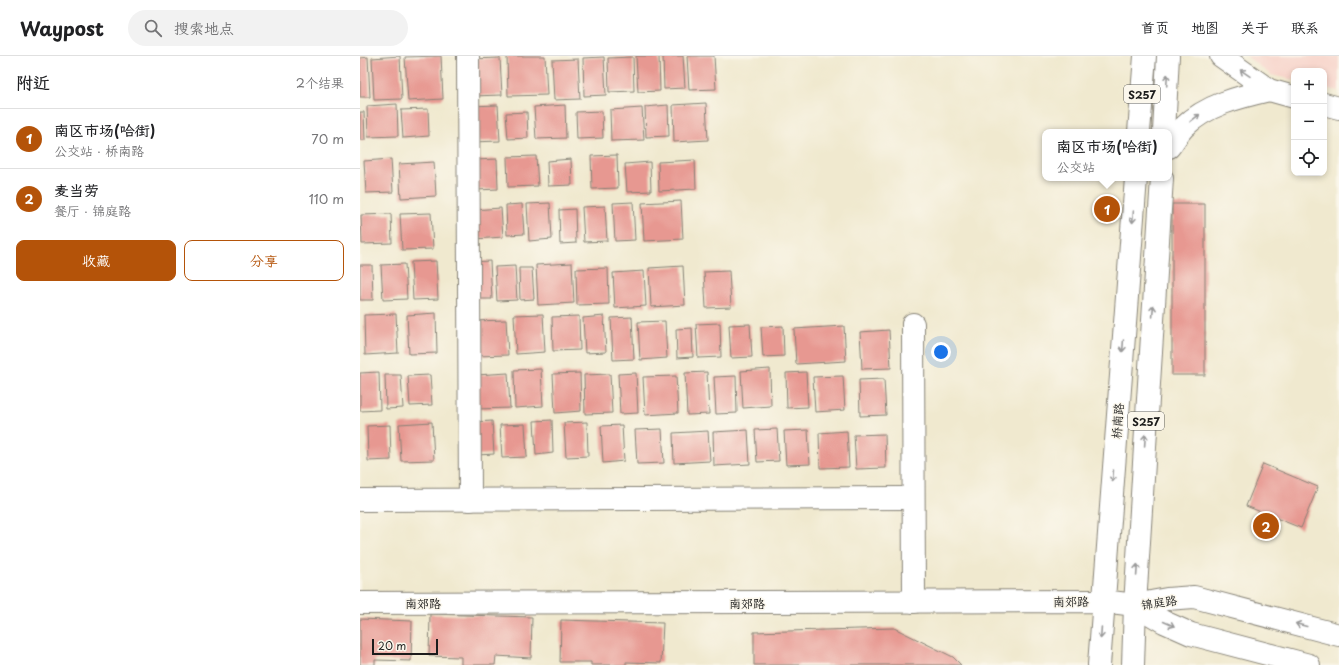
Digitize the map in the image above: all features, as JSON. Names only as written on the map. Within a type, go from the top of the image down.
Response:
[{"type":"street","points":[[468,56],[470,500]]},
{"type":"street","name":"S257","points":[[1139,129],[1145,56]]},
{"type":"street","name":"S257","points":[[1164,129],[1168,56]]},
{"type":"street","points":[[1221,56],[1268,90],[1291,96]]},
{"type":"street","points":[[1172,143],[1184,127],[1199,115],[1223,103],[1268,90]]},
{"type":"street","points":[[1327,105],[1339,108]]},
{"type":"street","name":"桥南路","points":[[1099,665],[1136,181]]},
{"type":"street","name":"S257","points":[[1133,665],[1135,605],[1162,181]]},
{"type":"street","points":[[913,324],[914,602]]},
{"type":"street","points":[[360,500],[913,498]]},
{"type":"street","name":"锦庭路","points":[[1135,605],[1194,597],[1339,635]]},
{"type":"street","name":"南郊路","points":[[360,603],[1103,601],[1135,605]]},
{"type":"street","name":"锦庭路","points":[[1135,605],[1164,622],[1191,634],[1309,665]]},
{"type":"shaded area","points":[[1246,56],[1339,56],[1339,91],[1327,89],[1327,68],[1291,68],[1291,79],[1271,75]]},
{"type":"building","points":[[400,56],[402,99],[374,100],[372,58]]},
{"type":"building","points":[[441,56],[443,99],[408,101],[405,57]]},
{"type":"building","points":[[507,56],[545,56],[547,95],[508,96]]},
{"type":"building","points":[[636,56],[659,56],[660,91],[638,92]]},
{"type":"building","points":[[663,56],[683,56],[685,88],[664,89]]},
{"type":"building","points":[[687,56],[714,56],[716,89],[689,90]]},
{"type":"building","points":[[368,57],[370,97],[360,97],[360,58]]},
{"type":"building","points":[[604,57],[606,95],[584,96],[583,58]]},
{"type":"building","points":[[633,57],[634,91],[609,92],[608,58]]},
{"type":"building","points":[[500,58],[502,95],[472,96],[470,59]]},
{"type":"building","points":[[578,59],[580,99],[554,100],[552,60]]},
{"type":"building","points":[[706,103],[708,140],[674,142],[673,105]]},
{"type":"building","points":[[397,104],[398,136],[368,137],[367,106]]},
{"type":"building","points":[[498,105],[500,141],[471,142],[470,106]]},
{"type":"building","points":[[565,105],[566,138],[536,139],[534,107]]},
{"type":"building","points":[[668,105],[669,136],[646,137],[645,107]]},
{"type":"building","points":[[642,108],[644,140],[611,141],[610,110]]},
{"type":"building","points":[[428,109],[429,136],[403,138],[401,110]]},
{"type":"building","points":[[602,111],[603,138],[577,139],[576,112]]},
{"type":"building","points":[[360,112],[364,112],[365,140],[360,140]]},
{"type":"building","points":[[527,112],[528,138],[508,139],[506,113]]},
{"type":"building","points":[[617,155],[618,188],[592,189],[591,156]]},
{"type":"building","points":[[536,156],[538,186],[508,187],[507,157]]},
{"type":"building","points":[[391,159],[393,192],[366,193],[364,161]]},
{"type":"building","points":[[497,159],[498,189],[477,190],[475,160]]},
{"type":"building","points":[[571,159],[572,185],[548,186],[547,161]]},
{"type":"building","points":[[695,160],[696,189],[659,191],[658,162]]},
{"type":"building","points":[[434,162],[436,196],[401,198],[399,164]]},
{"type":"building","points":[[650,162],[651,191],[627,192],[625,164]]},
{"type":"building","points":[[681,201],[683,239],[644,241],[642,203]]},
{"type":"building","points":[[633,202],[635,240],[615,241],[613,203]]},
{"type":"building","points":[[550,203],[552,239],[529,241],[527,204]]},
{"type":"building","points":[[522,204],[524,234],[507,235],[506,205]]},
{"type":"building","points":[[1172,204],[1205,204],[1205,375],[1172,375]]},
{"type":"building","points":[[605,206],[607,241],[584,242],[582,207]]},
{"type":"building","points":[[501,208],[503,237],[475,239],[473,210]]},
{"type":"building","points":[[575,209],[576,243],[560,244],[559,210]]},
{"type":"building","points":[[431,213],[433,249],[402,250],[400,214]]},
{"type":"building","points":[[391,214],[392,243],[362,244],[361,215]]},
{"type":"building","points":[[436,261],[438,299],[413,300],[411,262]]},
{"type":"building","points":[[490,261],[492,299],[472,299],[470,262]]},
{"type":"building","points":[[572,263],[574,303],[538,305],[536,265]]},
{"type":"building","points":[[405,264],[407,299],[383,300],[381,265]]},
{"type":"building","points":[[360,265],[372,265],[373,300],[360,300]]},
{"type":"building","points":[[515,266],[517,300],[497,301],[495,267]]},
{"type":"building","points":[[683,266],[685,305],[651,307],[649,268]]},
{"type":"building","points":[[519,268],[532,268],[534,299],[520,300]]},
{"type":"building","points":[[608,268],[609,304],[577,305],[576,269]]},
{"type":"building","points":[[644,271],[646,306],[615,308],[613,273]]},
{"type":"building","points":[[729,271],[731,307],[706,308],[704,272]]},
{"type":"building","points":[[436,313],[437,353],[409,354],[407,315]]},
{"type":"building","points":[[396,314],[398,353],[365,355],[364,315]]},
{"type":"building","points":[[543,314],[545,352],[516,354],[514,315]]},
{"type":"building","points":[[579,316],[580,350],[553,351],[552,317]]},
{"type":"building","points":[[604,316],[606,352],[585,353],[583,318]]},
{"type":"building","points":[[632,317],[634,359],[613,360],[611,318]]},
{"type":"building","points":[[506,320],[508,355],[476,356],[474,321]]},
{"type":"building","points":[[665,321],[667,358],[640,360],[638,322]]},
{"type":"building","points":[[720,323],[721,357],[698,358],[696,324]]},
{"type":"building","points":[[750,324],[752,357],[731,358],[729,325]]},
{"type":"building","points":[[783,326],[784,356],[763,357],[761,327]]},
{"type":"building","points":[[844,326],[846,361],[796,364],[794,329]]},
{"type":"building","points":[[692,328],[693,357],[677,358],[676,329]]},
{"type":"building","points":[[889,330],[891,368],[862,369],[860,332]]},
{"type":"building","points":[[541,369],[543,406],[515,408],[514,370]]},
{"type":"building","points":[[770,369],[771,406],[743,408],[741,371]]},
{"type":"building","points":[[379,372],[380,410],[360,411],[360,373]]},
{"type":"building","points":[[707,372],[709,414],[687,415],[685,373]]},
{"type":"building","points":[[806,372],[808,407],[787,408],[786,373]]},
{"type":"building","points":[[508,373],[510,408],[477,409],[476,375]]},
{"type":"building","points":[[580,373],[581,411],[555,413],[553,374]]},
{"type":"building","points":[[636,373],[638,413],[620,414],[618,374]]},
{"type":"building","points":[[610,374],[612,413],[585,414],[584,375]]},
{"type":"building","points":[[385,375],[401,375],[403,408],[386,409]]},
{"type":"building","points":[[430,375],[432,405],[410,406],[408,376]]},
{"type":"building","points":[[676,376],[678,413],[645,415],[643,377]]},
{"type":"building","points":[[736,376],[737,413],[716,414],[714,377]]},
{"type":"building","points":[[843,376],[845,410],[815,412],[813,377]]},
{"type":"building","points":[[884,379],[886,415],[860,416],[859,380]]},
{"type":"building","points":[[552,420],[553,453],[536,455],[534,421]]},
{"type":"building","points":[[492,421],[494,454],[477,455],[475,422]]},
{"type":"building","points":[[432,422],[434,460],[401,461],[399,424]]},
{"type":"building","points":[[587,422],[588,456],[566,457],[564,423]]},
{"type":"building","points":[[525,424],[527,457],[502,458],[500,425]]},
{"type":"building","points":[[390,425],[391,460],[368,461],[367,426]]},
{"type":"building","points":[[622,425],[624,461],[603,463],[601,426]]},
{"type":"building","points":[[662,429],[664,463],[637,464],[635,430]]},
{"type":"building","points":[[777,429],[779,461],[757,462],[755,430]]},
{"type":"building","points":[[748,430],[750,464],[714,466],[713,432]]},
{"type":"building","points":[[808,430],[810,464],[786,465],[784,431]]},
{"type":"building","points":[[708,431],[710,461],[674,463],[673,433]]},
{"type":"building","points":[[847,431],[849,467],[820,468],[819,433]]},
{"type":"building","points":[[885,434],[886,468],[856,469],[854,435]]},
{"type":"building","points":[[1263,464],[1318,487],[1301,528],[1246,506]]},
{"type":"building","points":[[430,614],[532,617],[531,658],[496,656],[495,665],[461,665],[461,657],[429,656]]},
{"type":"building","points":[[360,619],[412,621],[411,661],[375,660],[375,665],[360,665]]},
{"type":"building","points":[[561,620],[663,623],[661,663],[626,662],[626,665],[591,665],[591,662],[560,662]]},
{"type":"building","points":[[894,628],[953,657],[961,665],[754,665],[754,632]]},
{"type":"place","name":"南区市场(哈街)","points":[[1107,209]]},
{"type":"place","name":"麦当劳","points":[[1266,526]]}]
